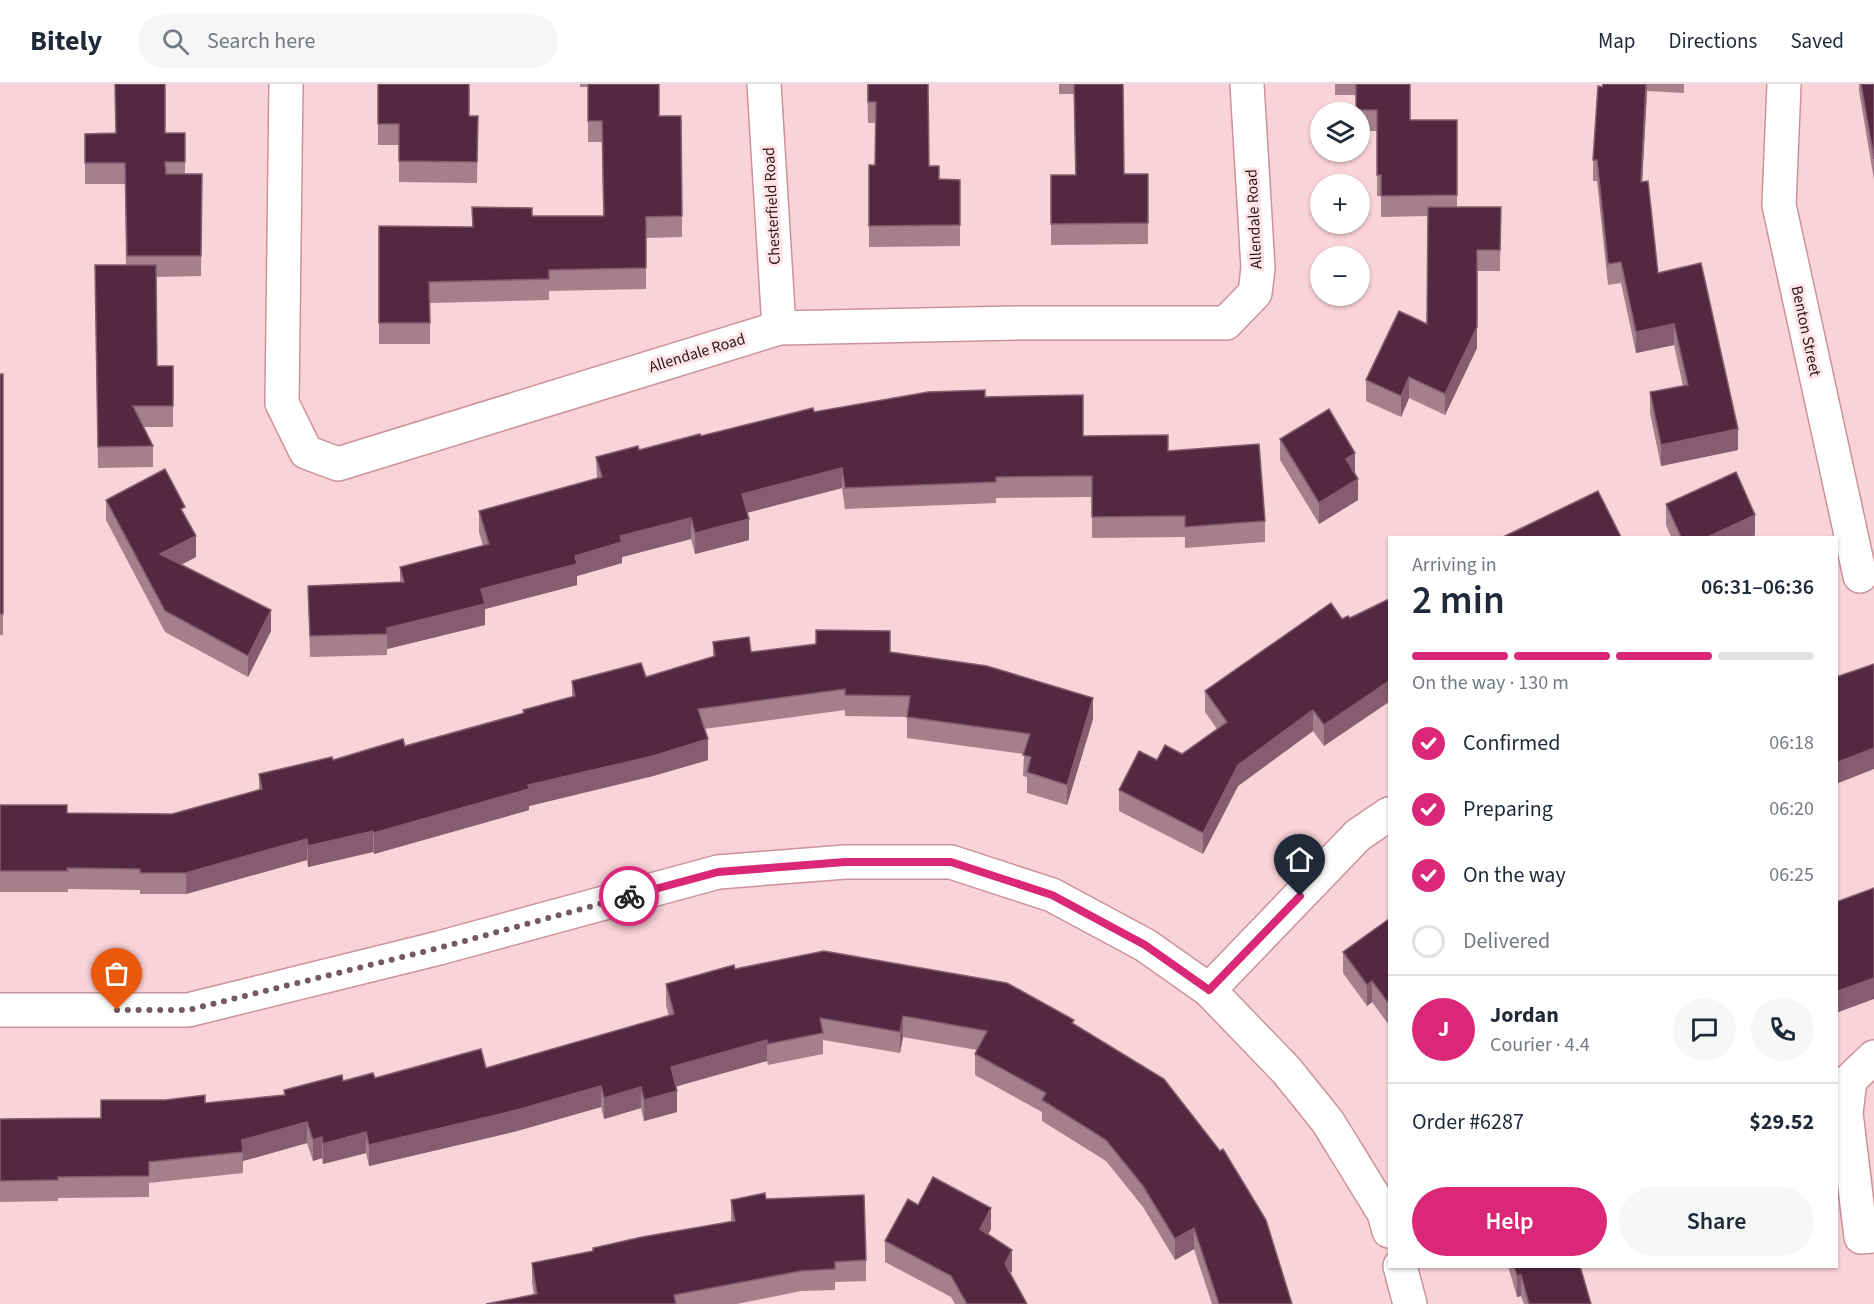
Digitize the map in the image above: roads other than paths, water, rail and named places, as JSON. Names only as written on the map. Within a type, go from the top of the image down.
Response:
[{"type":"street","name":"Allendale Road","points":[[286,84],[282,403],[306,452],[338,464],[779,328],[1027,323],[1226,323],[1255,293],[1258,268],[1247,84]]},
{"type":"street","name":"Chesterfield Road","points":[[764,84],[779,328]]},
{"type":"street","name":"Benton Street","points":[[1784,84],[1779,205],[1857,579]]},
{"type":"street","points":[[1209,990],[1358,835],[1388,815]]},
{"type":"street","points":[[0,1010],[188,1010],[439,948],[718,872],[845,862],[951,862],[1052,895],[1145,945],[1209,990],[1287,1071],[1328,1122],[1384,1213],[1388,1227]]},
{"type":"street","points":[[1874,1057],[1850,1080],[1846,1113],[1861,1237],[1874,1236]]},
{"type":"street","points":[[1401,1268],[1410,1304]]}]
